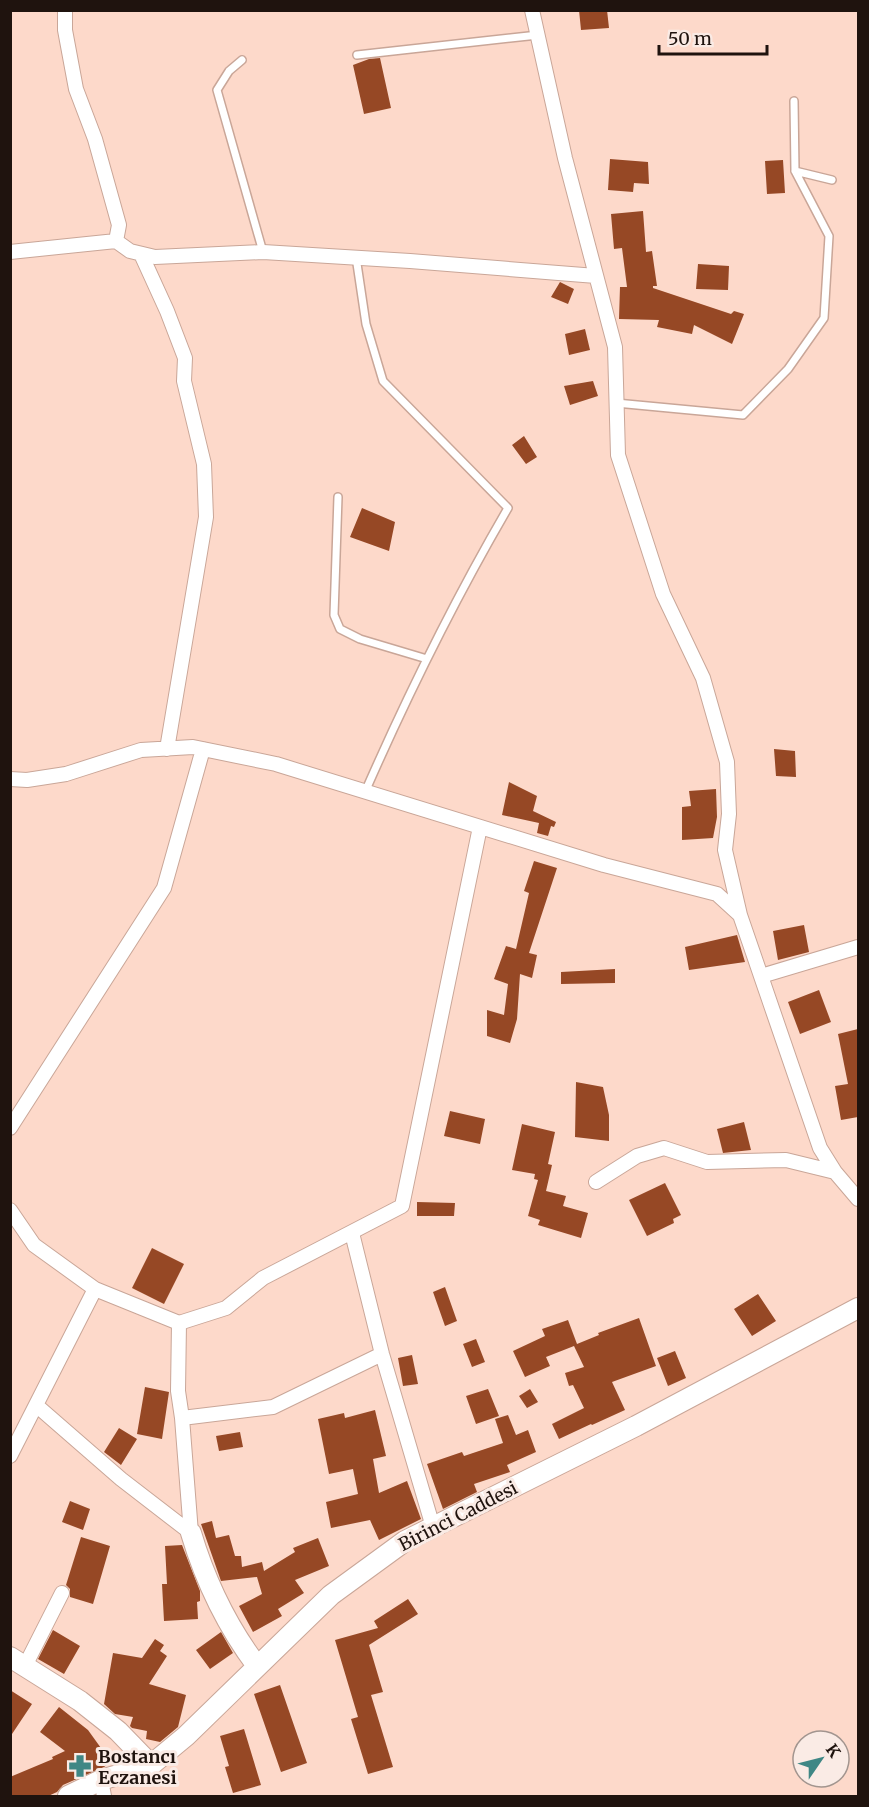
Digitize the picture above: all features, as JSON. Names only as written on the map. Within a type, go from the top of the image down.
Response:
[{"type":"street","points":[[65,10],[64,30],[76,89],[95,139],[118,225],[116,241]]},
{"type":"street","points":[[532,10],[565,158],[615,347],[618,455],[663,594],[702,678],[727,762],[729,814],[725,850],[740,915],[820,1148],[835,1172],[858,1199]]},
{"type":"street","points":[[10,252],[116,241],[130,251],[155,257],[263,252],[596,276]]},
{"type":"street","points":[[141,254],[185,358],[184,381],[204,464],[206,517],[167,749]]},
{"type":"street","points":[[10,779],[27,780],[66,774],[141,750],[193,747],[276,764],[604,865],[717,894],[740,915]]},
{"type":"street","points":[[10,1128],[164,888],[203,749]]},
{"type":"street","points":[[10,1210],[34,1245],[95,1289],[179,1323],[226,1308],[263,1278],[402,1206],[480,827]]},
{"type":"street","points":[[761,976],[858,947]]},
{"type":"street","points":[[596,1182],[637,1156],[664,1148],[707,1162],[786,1160],[835,1172]]},
{"type":"street","points":[[351,1233],[382,1354],[433,1527]]},
{"type":"street","points":[[10,1456],[95,1289]]},
{"type":"street","name":"Birinci Caddesi","points":[[68,1797],[102,1788],[151,1765],[186,1736],[331,1595],[405,1541],[636,1426],[858,1308]]},
{"type":"street","points":[[179,1323],[178,1390],[191,1533],[201,1567],[221,1608],[257,1666]]},
{"type":"street","points":[[182,1418],[273,1407],[382,1354]]},
{"type":"street","points":[[36,1405],[121,1479],[191,1533]]},
{"type":"street","points":[[10,1424],[21,1435]]},
{"type":"street","points":[[62,1593],[18,1661],[80,1701],[118,1731],[151,1765]]},
{"type":"lane","points":[[357,55],[538,35]]},
{"type":"lane","points":[[242,60],[229,71],[217,90],[263,252]]},
{"type":"lane","points":[[616,403],[743,415],[788,369],[825,318],[829,236],[795,171],[794,101]]},
{"type":"lane","points":[[795,171],[832,180]]},
{"type":"lane","points":[[356,258],[366,324],[383,381],[508,508],[472,569],[365,792]]},
{"type":"lane","points":[[338,497],[334,615],[340,629],[360,639],[427,659]]},
{"type":"building","points":[[579,10],[607,10],[609,28],[581,30]]},
{"type":"building","points":[[380,58],[391,108],[364,114],[353,65]]},
{"type":"building","points":[[610,159],[648,162],[649,184],[634,183],[633,192],[608,190]]},
{"type":"building","points":[[783,160],[785,193],[767,194],[765,161]]},
{"type":"building","points":[[643,211],[646,252],[652,251],[657,286],[653,288],[731,314],[734,311],[744,314],[732,344],[694,325],[692,334],[657,327],[659,320],[619,319],[620,287],[627,287],[622,248],[614,249],[611,214]]},
{"type":"building","points":[[698,264],[729,266],[728,290],[696,289]]},
{"type":"building","points":[[560,282],[574,289],[568,304],[551,297]]},
{"type":"building","points":[[585,329],[590,350],[569,355],[565,334]]},
{"type":"building","points":[[593,381],[598,396],[570,405],[564,386]]},
{"type":"building","points":[[524,436],[537,457],[526,464],[512,445]]},
{"type":"building","points":[[362,508],[395,522],[389,551],[350,537]]},
{"type":"building","points":[[774,749],[795,751],[796,777],[776,776]]},
{"type":"building","points":[[509,782],[537,796],[533,811],[556,822],[554,827],[551,826],[548,836],[537,833],[539,823],[502,815]]},
{"type":"building","points":[[716,789],[717,817],[713,838],[682,840],[682,807],[691,806],[689,791]]},
{"type":"building","points":[[534,861],[557,868],[529,953],[537,955],[532,978],[520,974],[517,1019],[510,1043],[487,1036],[487,1010],[504,1015],[508,984],[494,979],[506,946],[516,949],[529,893],[524,891]]},
{"type":"building","points":[[804,925],[809,952],[778,960],[773,931]]},
{"type":"building","points":[[737,935],[745,962],[689,970],[685,947]]},
{"type":"building","points":[[615,969],[615,983],[561,984],[561,972]]},
{"type":"building","points":[[819,990],[831,1022],[800,1034],[788,1002]]},
{"type":"building","points":[[858,1029],[858,1117],[841,1120],[835,1086],[848,1084],[838,1034]]},
{"type":"building","points":[[576,1082],[603,1087],[609,1115],[609,1141],[575,1137]]},
{"type":"building","points":[[450,1111],[485,1119],[480,1144],[444,1136]]},
{"type":"building","points":[[744,1122],[751,1150],[723,1153],[717,1129]]},
{"type":"building","points":[[522,1124],[555,1132],[548,1164],[552,1165],[546,1191],[566,1196],[563,1206],[588,1213],[581,1238],[538,1225],[540,1220],[528,1216],[538,1180],[534,1179],[535,1174],[512,1170]]},
{"type":"building","points":[[665,1183],[681,1215],[673,1219],[674,1223],[647,1236],[629,1200]]},
{"type":"building","points":[[417,1202],[455,1203],[454,1216],[417,1216]]},
{"type":"building","points":[[152,1248],[184,1264],[164,1304],[132,1288]]},
{"type":"building","points":[[445,1287],[457,1321],[445,1326],[433,1292]]},
{"type":"building","points":[[758,1294],[776,1321],[752,1336],[734,1309]]},
{"type":"building","points":[[639,1318],[656,1366],[612,1382],[625,1410],[559,1439],[552,1424],[584,1408],[573,1385],[569,1386],[565,1373],[584,1367],[574,1346],[546,1357],[550,1366],[525,1377],[513,1351],[545,1336],[542,1329],[568,1320],[577,1344],[599,1335],[598,1333]]},
{"type":"building","points":[[476,1339],[485,1362],[472,1367],[463,1344]]},
{"type":"building","points":[[675,1351],[686,1378],[668,1386],[657,1358]]},
{"type":"building","points":[[412,1355],[418,1384],[403,1386],[398,1358]]},
{"type":"building","points":[[145,1387],[169,1392],[162,1439],[137,1434]]},
{"type":"building","points":[[488,1389],[499,1416],[476,1424],[466,1396]]},
{"type":"building","points":[[530,1389],[538,1402],[527,1408],[519,1396]]},
{"type":"building","points":[[375,1410],[386,1456],[373,1459],[379,1493],[407,1481],[421,1519],[379,1540],[370,1520],[331,1528],[326,1502],[358,1494],[353,1469],[329,1474],[318,1419],[344,1413],[345,1418]]},
{"type":"building","points":[[508,1415],[516,1435],[528,1430],[536,1452],[507,1465],[510,1472],[474,1484],[477,1492],[443,1509],[427,1464],[462,1452],[464,1456],[503,1443],[495,1419]]},
{"type":"building","points":[[119,1428],[137,1439],[121,1465],[104,1452]]},
{"type":"building","points":[[240,1432],[243,1447],[219,1451],[216,1436]]},
{"type":"building","points":[[70,1501],[90,1509],[83,1530],[62,1522]]},
{"type":"building","points":[[212,1521],[216,1538],[229,1535],[235,1556],[241,1556],[242,1567],[262,1562],[264,1571],[295,1552],[293,1548],[318,1538],[329,1566],[295,1580],[304,1593],[278,1609],[282,1616],[253,1632],[239,1606],[262,1594],[257,1577],[221,1581],[201,1524]]},
{"type":"building","points":[[81,1537],[110,1546],[93,1604],[70,1597],[70,1589],[66,1585]]},
{"type":"building","points":[[182,1545],[200,1591],[200,1601],[197,1602],[198,1619],[164,1621],[162,1584],[167,1584],[165,1546]]},
{"type":"building","points":[[408,1599],[418,1614],[369,1645],[383,1692],[371,1695],[393,1767],[368,1774],[351,1719],[358,1717],[335,1640],[378,1628],[374,1621]]},
{"type":"building","points":[[53,1630],[80,1646],[64,1674],[38,1659]]},
{"type":"building","points":[[221,1632],[233,1653],[210,1669],[196,1650]]},
{"type":"building","points":[[155,1639],[164,1645],[160,1651],[167,1656],[149,1684],[186,1695],[178,1727],[160,1742],[146,1739],[147,1731],[132,1728],[130,1726],[133,1717],[115,1714],[104,1704],[113,1653],[142,1658]]},
{"type":"building","points":[[280,1685],[307,1763],[281,1772],[254,1694]]},
{"type":"building","points":[[10,1690],[32,1704],[10,1737]]},
{"type":"building","points":[[59,1707],[88,1730],[111,1762],[63,1785],[57,1792],[46,1797],[10,1797],[10,1777],[53,1759],[52,1757],[65,1751],[40,1732]]},
{"type":"building","points":[[244,1729],[261,1785],[233,1793],[225,1767],[229,1766],[220,1736]]},
{"type":"place","name":"Bostancı Eczanesi","points":[[80,1766]]}]
